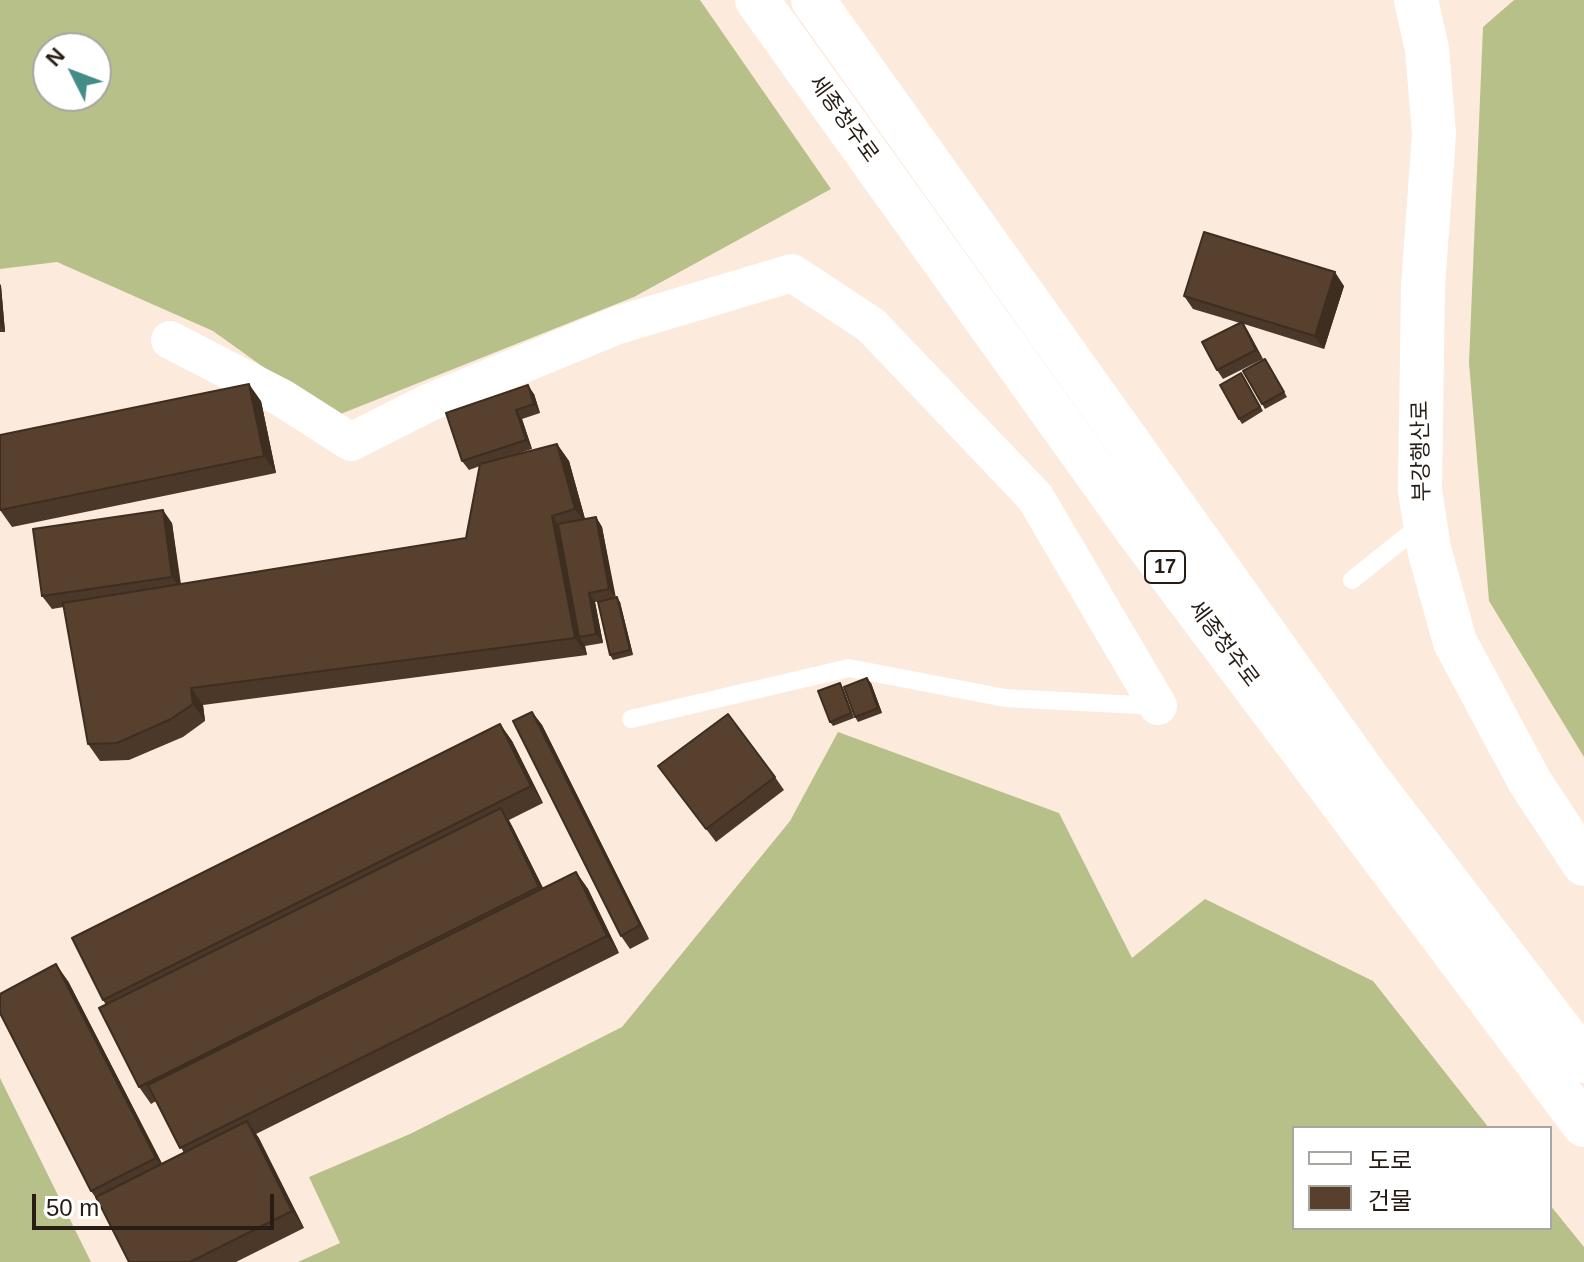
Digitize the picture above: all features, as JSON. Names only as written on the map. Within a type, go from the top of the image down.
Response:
[{"type":"main road","name":"세종청주로","points":[[757,0],[1136,529],[1584,1125]]},
{"type":"main road","name":"세종청주로","points":[[813,0],[1366,776],[1584,1061]]},
{"type":"main road","name":"부강행산로","points":[[1416,0],[1427,49],[1434,134],[1423,301],[1420,490],[1429,549],[1455,642],[1530,782],[1584,864]]},
{"type":"street","points":[[170,340],[282,398],[351,442],[428,403],[618,325],[792,273],[871,325],[1035,497],[1158,706]]},
{"type":"lane","points":[[1352,580],[1424,523]]},
{"type":"lane","points":[[631,719],[849,668],[1005,698],[1158,706]]},
{"type":"green space","points":[[0,0],[700,0],[831,189],[634,297],[333,417],[213,331],[57,262],[0,269]]},
{"type":"green space","points":[[1514,0],[1584,0],[1584,757],[1489,601],[1469,363],[1483,27]]},
{"type":"green space","points":[[838,732],[1059,813],[1132,958],[1205,899],[1373,981],[1487,1126],[1292,1126],[1292,1230],[1552,1230],[1552,1207],[1584,1247],[1584,1262],[298,1262],[340,1243],[309,1177],[410,1134],[622,1027],[790,821]]},
{"type":"green space","points":[[0,1078],[91,1262],[0,1262]]},
{"type":"building","points":[[1204,232],[1335,272],[1315,336],[1184,296]]},
{"type":"building","points":[[1242,322],[1256,350],[1217,370],[1202,342]]},
{"type":"building","points":[[1265,359],[1284,392],[1262,404],[1243,371]]},
{"type":"building","points":[[1241,373],[1260,407],[1239,419],[1220,385]]},
{"type":"building","points":[[249,384],[264,456],[0,510],[0,435]]},
{"type":"building","points":[[528,385],[534,404],[516,410],[526,440],[462,461],[446,413]]},
{"type":"building","points":[[557,444],[575,509],[552,516],[575,638],[191,688],[193,704],[171,719],[117,743],[88,744],[63,603],[466,538],[480,464]]},
{"type":"building","points":[[163,510],[172,577],[42,596],[33,529]]},
{"type":"building","points":[[596,517],[609,589],[589,593],[596,634],[579,637],[558,524]]},
{"type":"building","points":[[617,597],[630,650],[610,655],[598,602]]},
{"type":"building","points":[[867,678],[878,708],[855,717],[844,687]]},
{"type":"building","points":[[840,683],[851,713],[830,722],[818,691]]},
{"type":"building","points":[[532,712],[640,925],[621,936],[513,721]]},
{"type":"building","points":[[728,714],[775,777],[706,829],[658,766]]},
{"type":"building","points":[[500,724],[531,786],[103,1000],[72,938]]},
{"type":"building","points":[[501,808],[539,887],[139,1087],[99,1008]]},
{"type":"building","points":[[576,872],[607,936],[180,1148],[148,1085]]},
{"type":"building","points":[[56,964],[156,1158],[91,1191],[0,1013],[0,994]]},
{"type":"building","points":[[247,1121],[292,1211],[190,1262],[129,1262],[96,1197]]}]
